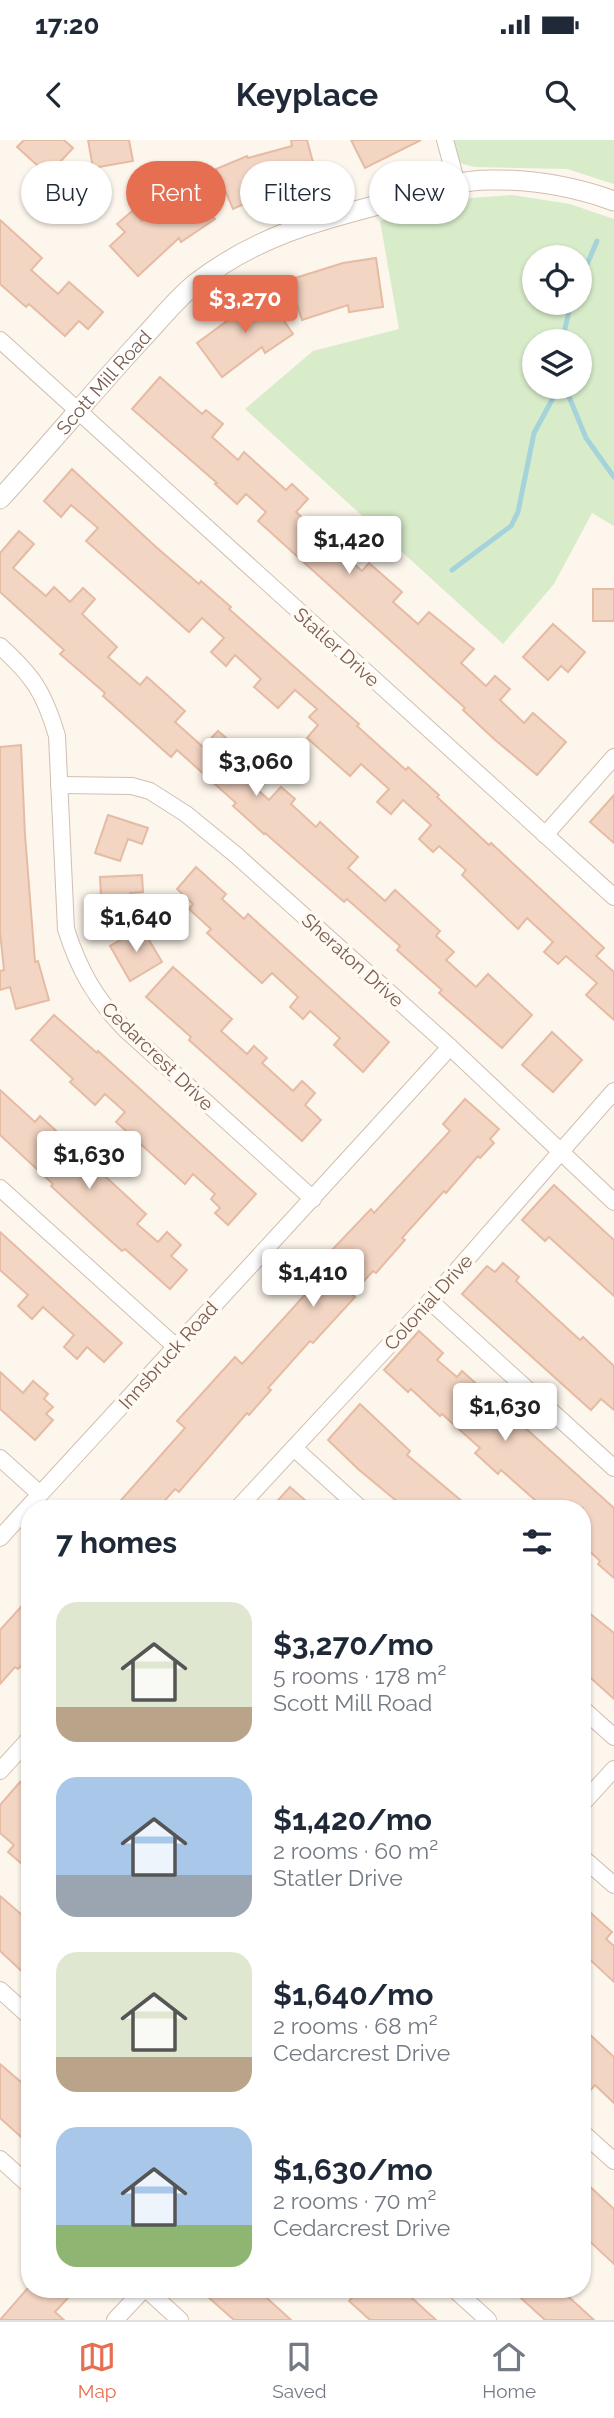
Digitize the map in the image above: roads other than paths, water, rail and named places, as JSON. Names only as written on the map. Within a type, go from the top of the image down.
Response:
[{"type":"street","points":[[445,140],[451,161]]},
{"type":"street","name":"Scott Mill Road","points":[[469,182],[488,179],[536,183],[614,201]]},
{"type":"street","name":"Scott Mill Road","points":[[0,499],[129,353],[195,284],[270,238],[300,226],[369,208]]},
{"type":"street","name":"Statler Drive","points":[[0,340],[614,897]]},
{"type":"street","name":"Cedarcrest Drive","points":[[0,646],[35,681],[48,706],[57,736],[66,929],[75,957],[103,1006],[125,1030],[313,1199]]},
{"type":"street","points":[[545,835],[614,757]]},
{"type":"street","name":"Sheraton Drive","points":[[59,785],[132,786],[169,802],[236,855],[450,1047],[614,1202]]},
{"type":"street","name":"Innsbruck Road","points":[[35,1500],[450,1047]]},
{"type":"street","name":"Colonial Drive","points":[[245,1500],[430,1301],[614,1091]]},
{"type":"street","points":[[0,1188],[175,1346]]},
{"type":"street","points":[[430,1301],[614,1468]]},
{"type":"street","points":[[293,1448],[351,1500]]},
{"type":"street","points":[[0,1458],[40,1494]]},
{"type":"street","name":"Innsbruck Road","points":[[0,1538],[21,1515]]},
{"type":"street","points":[[591,1716],[614,1737]]},
{"type":"street","points":[[0,1771],[21,1751]]},
{"type":"street","points":[[591,1794],[614,1769]]},
{"type":"street","points":[[591,1865],[614,1885]]},
{"type":"street","points":[[0,1990],[21,2009]]},
{"type":"street","points":[[591,2140],[614,2161]]},
{"type":"street","points":[[0,2159],[21,2178]]},
{"type":"street","points":[[115,2320],[136,2298]]},
{"type":"street","points":[[155,2298],[180,2320]]},
{"type":"street","points":[[464,2298],[488,2320]]},
{"type":"waterway","points":[[592,253],[597,241]]},
{"type":"waterway","points":[[565,329],[568,315]]},
{"type":"waterway","points":[[452,570],[511,526],[518,512],[534,433],[552,399]]},
{"type":"waterway","points":[[570,399],[586,438],[614,477]]}]
